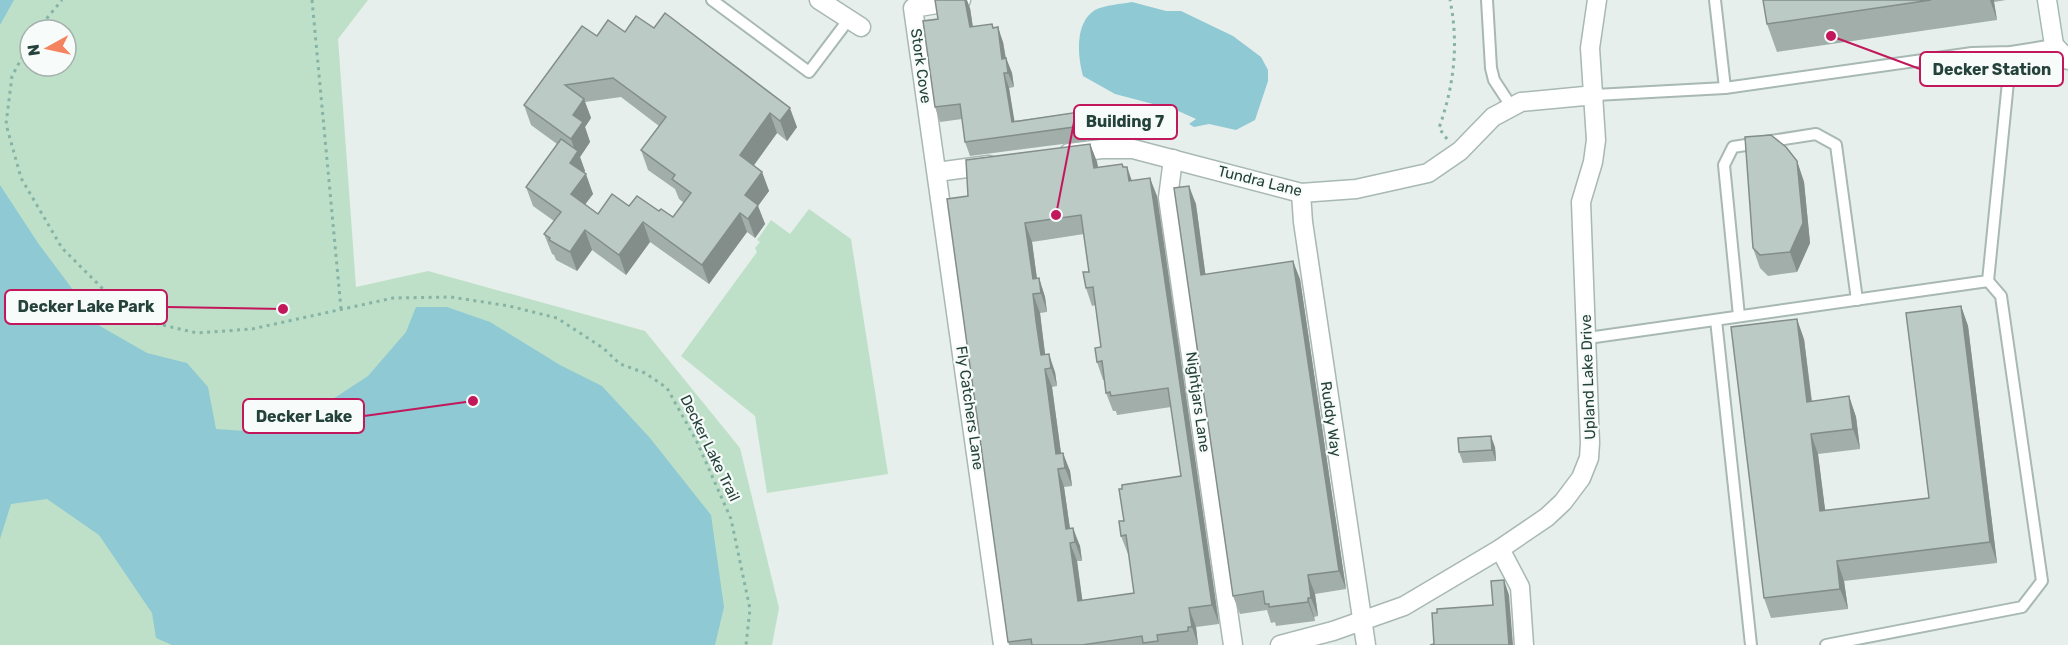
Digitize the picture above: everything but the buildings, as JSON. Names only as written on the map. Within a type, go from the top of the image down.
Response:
[{"type":"street","points":[[819,0],[855,23]]},
{"type":"street","name":"Stork Cove","points":[[937,172],[913,8],[961,0]]},
{"type":"street","name":"Upland Lake Drive","points":[[1280,645],[1362,622],[1411,603],[1500,549],[1547,517],[1563,502],[1581,478],[1589,458],[1590,443],[1588,338],[1581,202],[1593,162],[1596,140],[1590,48],[1598,0]]},
{"type":"street","points":[[2047,0],[2054,45],[2068,60]]},
{"type":"street","name":"Tundra Lane","points":[[1055,155],[1119,148],[1146,151],[1301,193],[1356,189],[1412,179],[1428,173],[1443,164],[1493,117],[1510,106],[1539,98],[1594,95]]},
{"type":"street","name":"Nightjars Lane","points":[[1173,159],[1168,198],[1233,645]]},
{"type":"street","points":[[937,172],[1008,162]]},
{"type":"street","name":"Fly Catchers Lane","points":[[937,172],[1002,645]]},
{"type":"street","name":"Ruddy Way","points":[[1301,193],[1302,222],[1366,645]]},
{"type":"street","points":[[1500,549],[1520,587],[1524,645]]},
{"type":"lane","points":[[712,0],[809,72],[855,23]]},
{"type":"lane","points":[[1487,0],[1491,68],[1494,80],[1510,106]]},
{"type":"lane","points":[[1715,0],[1725,88]]},
{"type":"lane","points":[[1594,95],[1725,88],[1972,53],[2011,52],[2054,45]]},
{"type":"lane","points":[[1826,645],[2022,607],[2042,581],[2001,296],[1988,282],[2011,52]]},
{"type":"lane","points":[[1739,316],[1724,165],[1733,147],[1816,134],[1836,145],[1857,300]]},
{"type":"lane","points":[[1588,338],[1988,282]]},
{"type":"lane","points":[[1716,320],[1751,645]]},
{"type":"path","points":[[47,18],[62,0]]},
{"type":"path","points":[[312,0],[341,309]]},
{"type":"path","points":[[1450,0],[1455,27],[1451,95],[1439,128],[1450,142]]},
{"type":"path","name":"Decker Lake Trail","points":[[18,65],[12,76],[6,124],[21,177],[62,248],[108,294],[145,321],[197,333],[252,329],[393,298],[451,297],[509,306],[557,318],[603,348],[620,364],[645,373],[667,388],[697,442],[731,519],[750,609],[746,645]]},
{"type":"green space","points":[[0,0],[368,0],[338,39],[356,287],[428,271],[645,331],[740,448],[779,608],[772,645],[0,645]]},
{"type":"green space","points":[[809,209],[851,239],[888,474],[767,493],[755,416],[681,356],[757,252],[755,248],[760,242],[757,240],[771,220],[790,234]]},
{"type":"water","points":[[0,0],[14,0],[0,25]]},
{"type":"water","points":[[1132,2],[1166,11],[1181,11],[1233,36],[1261,57],[1268,70],[1268,81],[1255,120],[1236,130],[1209,124],[1194,127],[1189,124],[1196,119],[1176,110],[1115,94],[1083,76],[1079,41],[1088,16],[1099,8]]},
{"type":"water","points":[[0,185],[38,243],[100,326],[147,353],[187,363],[208,387],[216,429],[259,432],[307,416],[368,376],[406,332],[416,307],[447,307],[490,322],[560,365],[602,386],[650,438],[711,515],[724,607],[715,645],[172,645],[156,638],[152,613],[99,535],[47,499],[11,504],[0,539]]},
{"type":"place","name":"Decker Station","points":[[1831,36]]},
{"type":"place","name":"Building 7","points":[[1056,215]]},
{"type":"place","name":"Decker Lake Park","points":[[283,309]]},
{"type":"place","name":"Decker Lake","points":[[473,401]]}]
